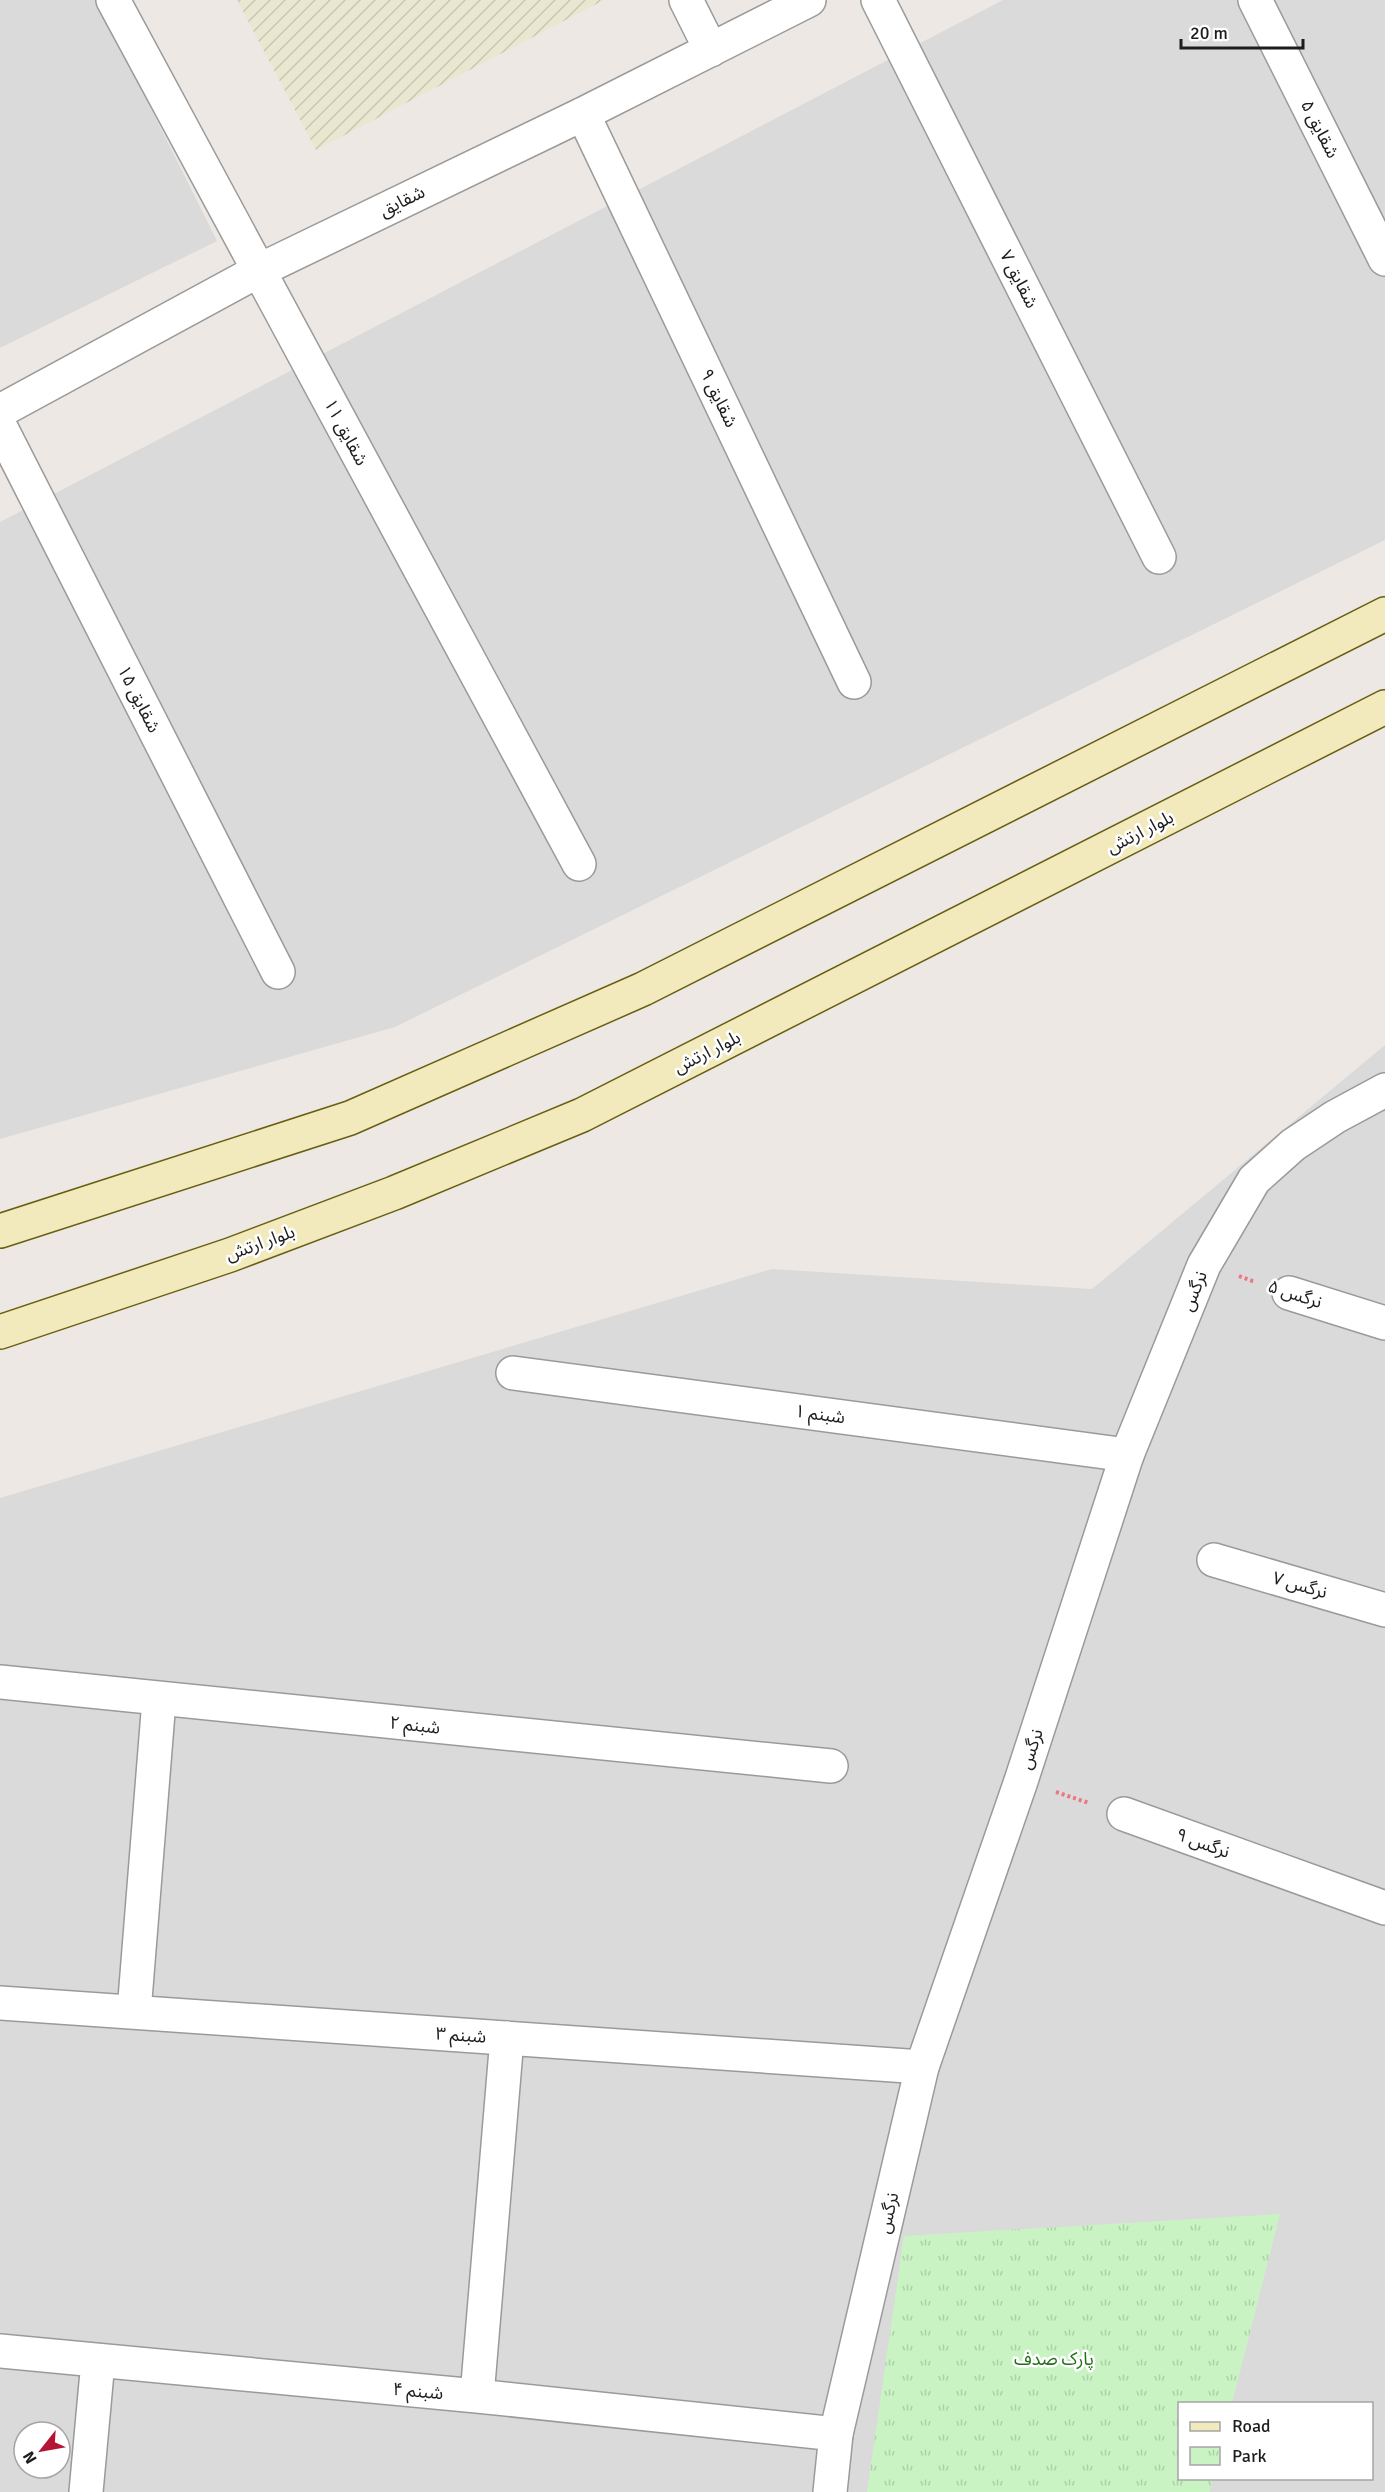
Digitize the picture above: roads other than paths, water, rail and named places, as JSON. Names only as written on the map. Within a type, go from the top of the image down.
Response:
[{"type":"main road","points":[[0,1231],[350,1118],[643,989],[1385,614]]},
{"type":"main road","name":"بلوار ارتش","points":[[0,1332],[230,1255],[394,1193],[582,1115],[1385,707]]},
{"type":"street","name":"شقایق ۱۱","points":[[113,0],[579,864]]},
{"type":"street","points":[[686,0],[711,50]]},
{"type":"street","name":"شقایق","points":[[0,411],[258,271],[583,114],[809,0]]},
{"type":"street","name":"شقایق ۷","points":[[878,0],[1159,557]]},
{"type":"street","name":"شقایق ۵","points":[[1255,0],[1385,259]]},
{"type":"street","name":"شقایق ۹","points":[[583,114],[854,682]]},
{"type":"street","name":"شقایق ۱۵","points":[[0,426],[278,972]]},
{"type":"street","name":"نرگس","points":[[830,2492],[836,2434],[922,2067],[1021,1781],[1127,1455],[1204,1265],[1254,1180],[1293,1145],[1335,1117],[1385,1090]]},
{"type":"street","name":"نرگس ۵","points":[[1289,1293],[1385,1323]]},
{"type":"street","name":"شبنم ۱","points":[[513,1373],[1127,1455]]},
{"type":"street","name":"نرگس ۷","points":[[1214,1560],[1385,1610]]},
{"type":"street","name":"شبنم ۲","points":[[0,1682],[159,1700],[831,1766]]},
{"type":"street","points":[[134,2012],[159,1700]]},
{"type":"street","name":"نرگس ۹","points":[[1124,1814],[1385,1908]]},
{"type":"street","name":"شبنم ۳","points":[[0,2003],[922,2067]]},
{"type":"street","points":[[477,2396],[507,2038]]},
{"type":"street","name":"شبنم ۴","points":[[0,2351],[477,2396],[836,2434]]},
{"type":"street","points":[[86,2492],[99,2361]]},
{"type":"park label","name":"پارک صدف","points":[[1054,2359]]}]
